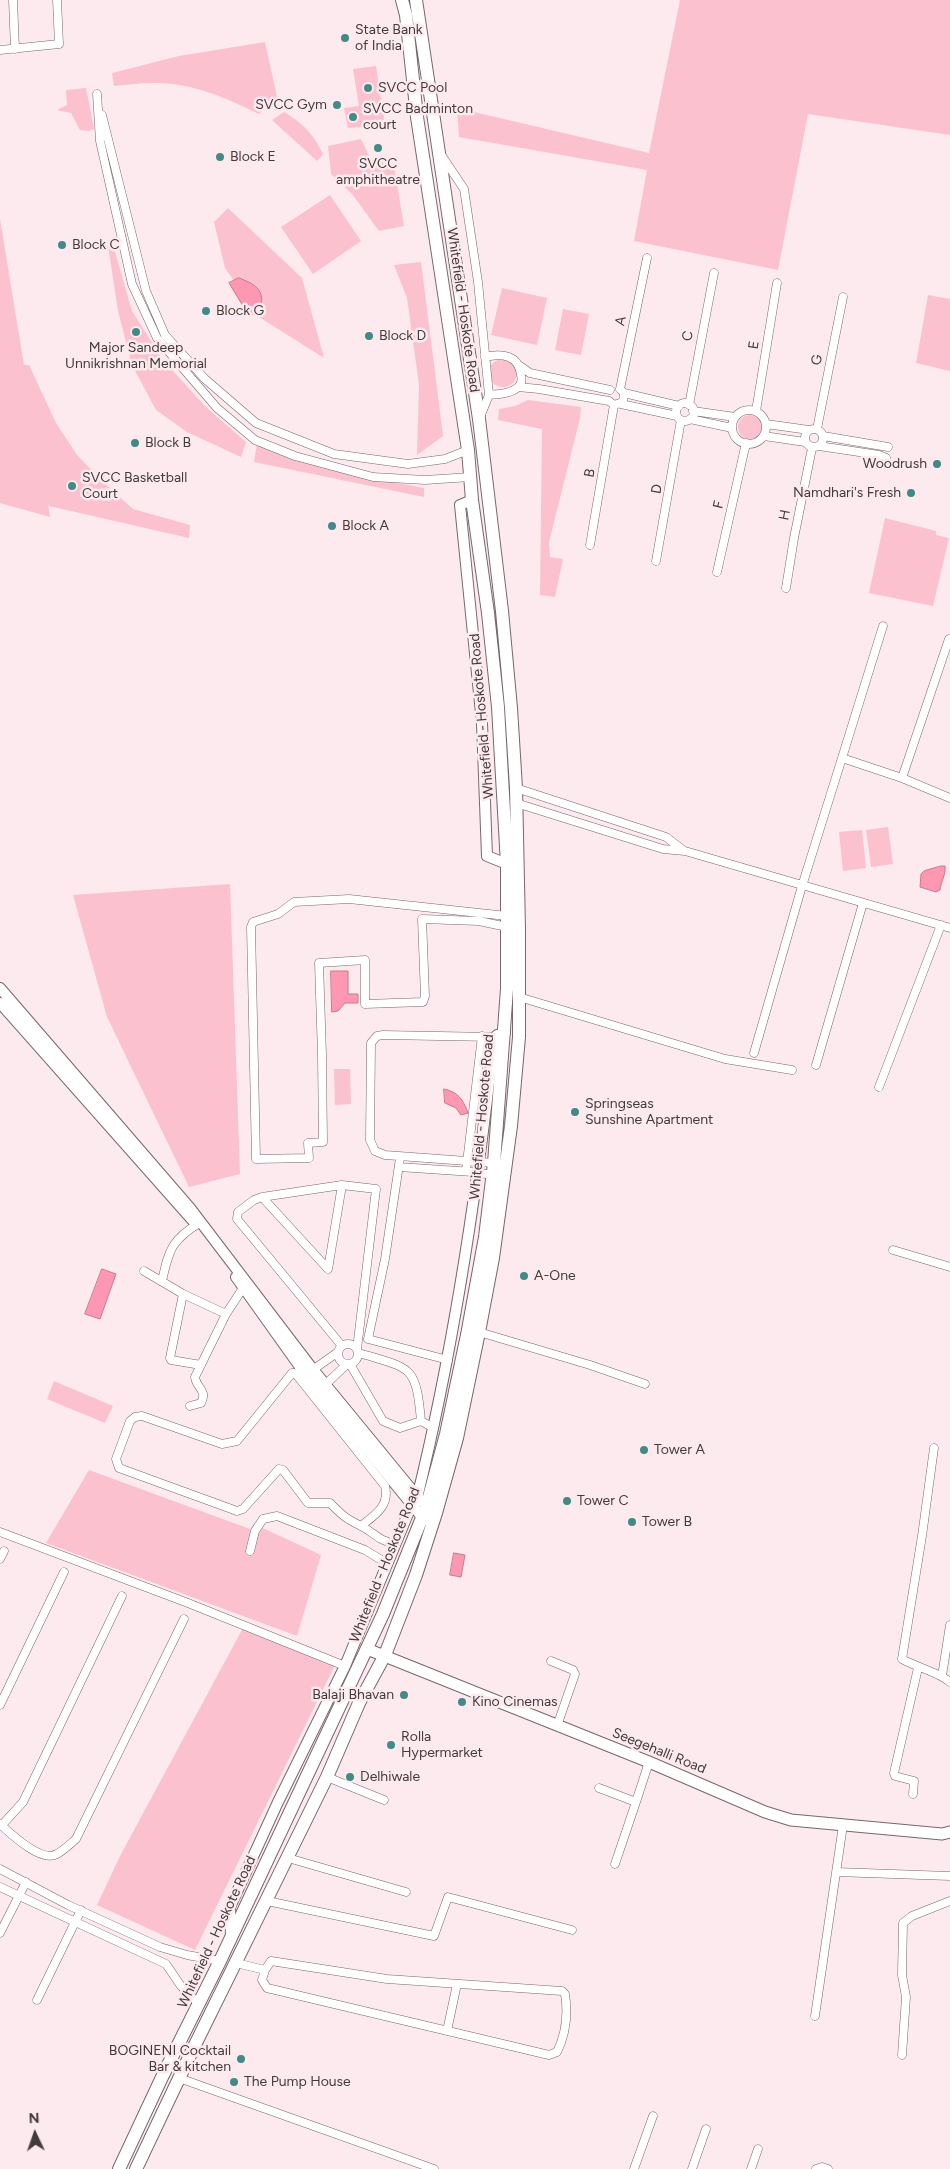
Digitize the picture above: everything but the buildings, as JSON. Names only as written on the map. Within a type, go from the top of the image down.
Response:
[{"type":"main road","name":"Whitefield - Hoskote Road","points":[[136,2169],[327,1777],[359,1703],[385,1655],[416,1575],[467,1335],[485,1238],[494,1169],[507,921],[504,787],[494,663],[472,500],[468,450],[417,117],[406,15],[402,0]]},
{"type":"main road","name":"Whitefield - Hoskote Road","points":[[119,2169],[162,2075],[200,2004],[430,1515],[457,1438],[493,1258],[512,1126],[519,997],[519,878],[516,788],[507,661],[479,419],[416,0]]},
{"type":"main road","points":[[417,117],[435,117]]},
{"type":"main road","points":[[494,663],[507,661]]},
{"type":"main road","name":"Seegehalli Road","points":[[367,1649],[649,1762],[764,1812],[791,1820],[950,1834]]},
{"type":"street","points":[[13,0],[15,49]]},
{"type":"street","points":[[0,50],[59,44],[57,0]]},
{"type":"street","points":[[468,450],[445,459],[408,464],[334,454],[256,423],[204,379],[165,335],[146,291],[96,94],[100,142],[132,284],[157,338],[217,408],[255,440],[295,456],[373,477],[425,480],[470,477]]},
{"type":"street","points":[[440,152],[464,189],[478,282],[489,395],[479,419]]},
{"type":"street","name":"A","points":[[622,391],[647,258]]},
{"type":"street","name":"C","points":[[691,408],[714,273]]},
{"type":"street","name":"E","points":[[756,411],[777,283]]},
{"type":"street","name":"G","points":[[813,430],[843,297]]},
{"type":"street","points":[[485,357],[509,356],[530,373],[610,390],[616,388],[679,406],[685,404],[691,408],[735,417]]},
{"type":"street","points":[[489,395],[511,391],[518,387],[521,382],[520,366]]},
{"type":"street","points":[[518,387],[539,388],[732,428]]},
{"type":"street","points":[[610,390],[608,394],[615,403]]},
{"type":"street","points":[[615,403],[624,400],[622,391]]},
{"type":"street","name":"B","points":[[590,545],[615,403]]},
{"type":"street","points":[[679,406],[676,411],[679,418]]},
{"type":"street","points":[[690,419],[691,408]]},
{"type":"street","points":[[744,410],[756,411],[763,416],[766,424],[764,436],[756,442],[746,443],[736,438],[732,428],[735,417],[744,410]]},
{"type":"street","name":"D","points":[[656,561],[679,418]]},
{"type":"street","points":[[766,424],[813,430],[823,436],[888,447]]},
{"type":"street","points":[[805,442],[804,437],[813,430]]},
{"type":"street","points":[[764,436],[805,442],[815,447],[879,455],[886,458]]},
{"type":"street","points":[[815,447],[823,442],[823,436]]},
{"type":"street","name":"F","points":[[717,572],[746,443]]},
{"type":"street","name":"H","points":[[786,588],[794,538],[815,447]]},
{"type":"street","points":[[472,500],[460,506],[482,723],[487,856],[507,864]]},
{"type":"street","points":[[754,1053],[802,886],[883,626]]},
{"type":"street","points":[[902,778],[949,639]]},
{"type":"street","points":[[842,758],[902,778],[950,798]]},
{"type":"street","points":[[516,788],[666,837],[685,851]]},
{"type":"street","points":[[516,802],[663,848],[685,851],[950,928]]},
{"type":"street","points":[[348,899],[507,921],[422,919],[425,996],[423,1002],[365,1004],[365,960],[319,963],[323,1142],[308,1143],[309,1158],[256,1159],[250,926],[253,922],[278,914],[294,902],[348,899]]},
{"type":"street","points":[[816,1065],[863,903]]},
{"type":"street","points":[[879,1087],[940,925]]},
{"type":"street","points":[[0,988],[198,1223],[246,1286],[326,1384],[414,1501]]},
{"type":"street","points":[[519,997],[725,1058],[792,1070]]},
{"type":"street","points":[[0,1004],[198,1223]]},
{"type":"street","points":[[231,1937],[230,1907],[278,1802],[345,1666],[414,1501],[434,1428],[448,1360],[479,1167],[500,1035],[383,1035],[373,1040],[371,1044],[370,1140],[372,1147],[379,1154],[400,1158],[467,1161],[479,1167],[494,1169]]},
{"type":"street","points":[[466,1171],[482,1036]]},
{"type":"street","points":[[400,1158],[385,1259],[368,1340],[448,1360]]},
{"type":"street","points":[[399,1167],[466,1171],[479,1167],[494,1169]]},
{"type":"street","points":[[326,1384],[349,1364],[356,1361],[376,1189],[342,1185],[262,1197],[254,1200],[238,1212],[237,1219],[340,1349],[339,1359],[349,1364],[383,1421],[400,1428],[421,1421],[434,1428]]},
{"type":"street","points":[[262,1197],[328,1269],[342,1185]]},
{"type":"street","points":[[162,1281],[168,1256],[176,1240],[198,1223]]},
{"type":"street","points":[[894,1250],[950,1267]]},
{"type":"street","points":[[144,1271],[183,1294],[226,1314]]},
{"type":"street","points":[[190,1406],[198,1405],[203,1399],[203,1391],[195,1379],[226,1314],[246,1286]]},
{"type":"street","points":[[246,1286],[298,1370],[385,1486],[386,1498],[382,1509],[361,1526]]},
{"type":"street","points":[[183,1294],[170,1358],[171,1360],[201,1365]]},
{"type":"street","points":[[479,1332],[590,1365],[645,1384]]},
{"type":"street","points":[[314,1369],[348,1343],[358,1351],[400,1366],[413,1377],[419,1394],[421,1421]]},
{"type":"street","points":[[298,1370],[414,1501],[430,1515]]},
{"type":"street","points":[[298,1370],[292,1373],[237,1441],[222,1444],[142,1416],[135,1417],[130,1421],[116,1459],[116,1465],[119,1468],[241,1511],[279,1469],[283,1470],[308,1503],[330,1503],[344,1518],[361,1526],[384,1542],[396,1544]]},
{"type":"street","points":[[934,1448],[902,1659],[918,1668],[942,1676],[950,1682]]},
{"type":"street","points":[[250,1551],[255,1531],[263,1519],[276,1516],[365,1550],[388,1564]]},
{"type":"street","points":[[0,1532],[188,1603],[345,1666]]},
{"type":"street","points":[[0,1559],[4,1551]]},
{"type":"street","points":[[0,1704],[64,1572]]},
{"type":"street","points":[[122,1596],[23,1802],[1,1824],[31,1849],[44,1855],[56,1855],[76,1839],[184,1619]]},
{"type":"street","points":[[942,1676],[950,1625]]},
{"type":"street","points":[[551,1662],[573,1670],[575,1674],[557,1726]]},
{"type":"street","points":[[913,1794],[914,1781],[895,1776],[894,1773],[918,1668]]},
{"type":"street","points":[[615,1864],[649,1762]]},
{"type":"street","points":[[327,1777],[384,1800]]},
{"type":"street","points":[[599,1788],[636,1802]]},
{"type":"street","points":[[816,2016],[843,1825]]},
{"type":"street","points":[[288,1858],[406,1892]]},
{"type":"street","points":[[0,1868],[81,1910],[160,1947],[187,1955],[220,1961]]},
{"type":"street","points":[[836,1872],[950,1876]]},
{"type":"street","points":[[0,1934],[26,1882]]},
{"type":"street","points":[[0,1887],[166,1964],[181,1986],[200,2004]]},
{"type":"street","points":[[267,1901],[434,1936],[448,1897],[572,1930]]},
{"type":"street","points":[[902,2055],[906,1997],[902,1974],[904,1923],[912,1916],[950,1901]]},
{"type":"street","points":[[37,2000],[81,1910]]},
{"type":"street","points":[[274,1961],[387,1978],[562,1991],[565,1994],[567,2009],[561,2043],[557,2052],[549,2055],[267,1988],[262,1980],[265,1970],[268,1963],[274,1961]]},
{"type":"street","points":[[236,1963],[265,1970]]},
{"type":"street","points":[[447,2031],[457,1984]]},
{"type":"street","points":[[179,2078],[434,2169]]},
{"type":"street","points":[[634,2169],[653,2116]]},
{"type":"street","points":[[692,2169],[706,2129]]},
{"type":"street","points":[[751,2169],[758,2148]]},
{"type":"street","points":[[816,2169],[822,2167],[828,2169]]},
{"type":"shaded area","points":[[680,0],[950,0],[950,135],[808,114],[778,270],[634,241],[647,170],[459,137],[457,108],[649,153]]},
{"type":"shaded area","points":[[265,42],[277,97],[259,114],[208,92],[181,85],[153,83],[114,86],[112,73],[179,56]]},
{"type":"shaded area","name":"SVCC Pool","points":[[376,66],[385,125],[348,128],[344,108],[359,106],[353,69]]},
{"type":"shaded area","points":[[86,88],[94,129],[89,131],[80,130],[71,113],[57,110],[67,105],[66,90]]},
{"type":"shaded area","points":[[284,112],[302,125],[316,141],[323,154],[317,161],[272,120]]},
{"type":"shaded area","points":[[361,139],[370,158],[394,167],[404,226],[379,231],[352,194],[331,174],[328,146]]},
{"type":"shaded area","points":[[330,195],[361,241],[313,274],[281,227]]},
{"type":"shaded area","points":[[228,208],[302,278],[324,358],[259,317],[225,268],[214,222]]},
{"type":"shaded area","points":[[0,219],[24,365],[29,365],[56,423],[77,455],[133,509],[190,525],[189,538],[49,506],[48,504],[50,517],[0,503]]},
{"type":"shaded area","points":[[107,239],[115,252],[132,311],[163,360],[206,407],[246,442],[241,457],[187,432],[156,410],[132,365],[118,311]]},
{"type":"shaded area","points":[[421,262],[443,436],[417,455],[419,385],[407,298],[394,265]]},
{"type":"shaded area","points":[[239,278],[251,283],[259,290],[262,300],[258,313],[249,316],[229,283]]},
{"type":"shaded area","points":[[502,288],[547,298],[537,345],[491,335]]},
{"type":"shaded area","points":[[928,295],[950,299],[950,371],[916,363]]},
{"type":"shaded area","points":[[563,309],[589,314],[581,355],[555,350]]},
{"type":"shaded area","points":[[503,359],[513,363],[517,373],[513,383],[503,387],[493,383],[489,373],[493,363]]},
{"type":"shaded area","points":[[528,400],[581,407],[580,418],[549,542],[550,557],[563,559],[555,597],[540,595],[542,429],[498,420],[499,409],[515,406]]},
{"type":"shaded area","points":[[750,415],[759,418],[762,427],[759,436],[750,439],[741,436],[738,427],[741,418]]},
{"type":"shaded area","points":[[257,443],[352,474],[424,488],[424,497],[254,462]]},
{"type":"shaded area","points":[[885,518],[936,531],[936,535],[949,538],[933,606],[869,593]]},
{"type":"shaded area","points":[[888,827],[893,864],[871,867],[866,830]]},
{"type":"shaded area","points":[[862,830],[866,868],[843,871],[839,832]]},
{"type":"shaded area","points":[[945,866],[945,869],[940,890],[936,892],[920,887],[921,874],[924,871]]},
{"type":"shaded area","points":[[230,884],[240,1174],[189,1187],[107,1017],[73,895]]},
{"type":"shaded area","points":[[331,971],[348,971],[348,994],[358,994],[358,1003],[345,1003],[338,1011],[332,1012]]},
{"type":"shaded area","points":[[334,1069],[350,1069],[351,1104],[335,1105]]},
{"type":"shaded area","points":[[444,1089],[453,1092],[459,1097],[468,1113],[461,1115],[456,1108],[445,1103]]},
{"type":"shaded area","points":[[102,1269],[116,1274],[100,1319],[85,1314]]},
{"type":"shaded area","points":[[54,1381],[113,1406],[105,1423],[47,1399]]},
{"type":"shaded area","points":[[89,1470],[250,1529],[254,1524],[321,1555],[297,1636],[46,1543]]},
{"type":"shaded area","points":[[454,1553],[465,1555],[461,1577],[450,1575]]},
{"type":"shaded area","points":[[243,1628],[335,1665],[195,1950],[97,1905],[120,1856]]},
{"type":"place","name":"State Bank of India","points":[[345,38]]},
{"type":"place","name":"SVCC Pool","points":[[368,88]]},
{"type":"place","name":"SVCC Gym","points":[[337,105]]},
{"type":"place","name":"SVCC Badminton court","points":[[353,117]]},
{"type":"place","name":"SVCC amphitheatre","points":[[378,148]]},
{"type":"place","name":"Block E","points":[[220,157]]},
{"type":"place","name":"Block C","points":[[62,245]]},
{"type":"place","name":"Block G","points":[[206,311]]},
{"type":"place","name":"Major Sandeep Unnikrishnan Memorial","points":[[136,332]]},
{"type":"place","name":"Block D","points":[[369,336]]},
{"type":"place","name":"Block B","points":[[135,443]]},
{"type":"place","name":"Woodrush","points":[[937,464]]},
{"type":"place","name":"SVCC Basketball Court","points":[[72,486]]},
{"type":"place","name":"Namdhari's Fresh","points":[[911,493]]},
{"type":"place","name":"Block A","points":[[332,526]]},
{"type":"place","name":"Springseas Sunshine Apartment","points":[[575,1112]]},
{"type":"place","name":"A-One","points":[[524,1276]]},
{"type":"place","name":"Tower A","points":[[644,1450]]},
{"type":"place","name":"Tower C","points":[[567,1501]]},
{"type":"place","name":"Tower B","points":[[632,1522]]},
{"type":"place","name":"Balaji Bhavan","points":[[404,1695]]},
{"type":"place","name":"Kino Cinemas","points":[[462,1702]]},
{"type":"place","name":"Rolla Hypermarket","points":[[391,1745]]},
{"type":"place","name":"Delhiwale","points":[[350,1777]]},
{"type":"place","name":"BOGINENI Cocktail Bar & kitchen","points":[[241,2059]]},
{"type":"place","name":"The Pump House","points":[[234,2082]]}]
